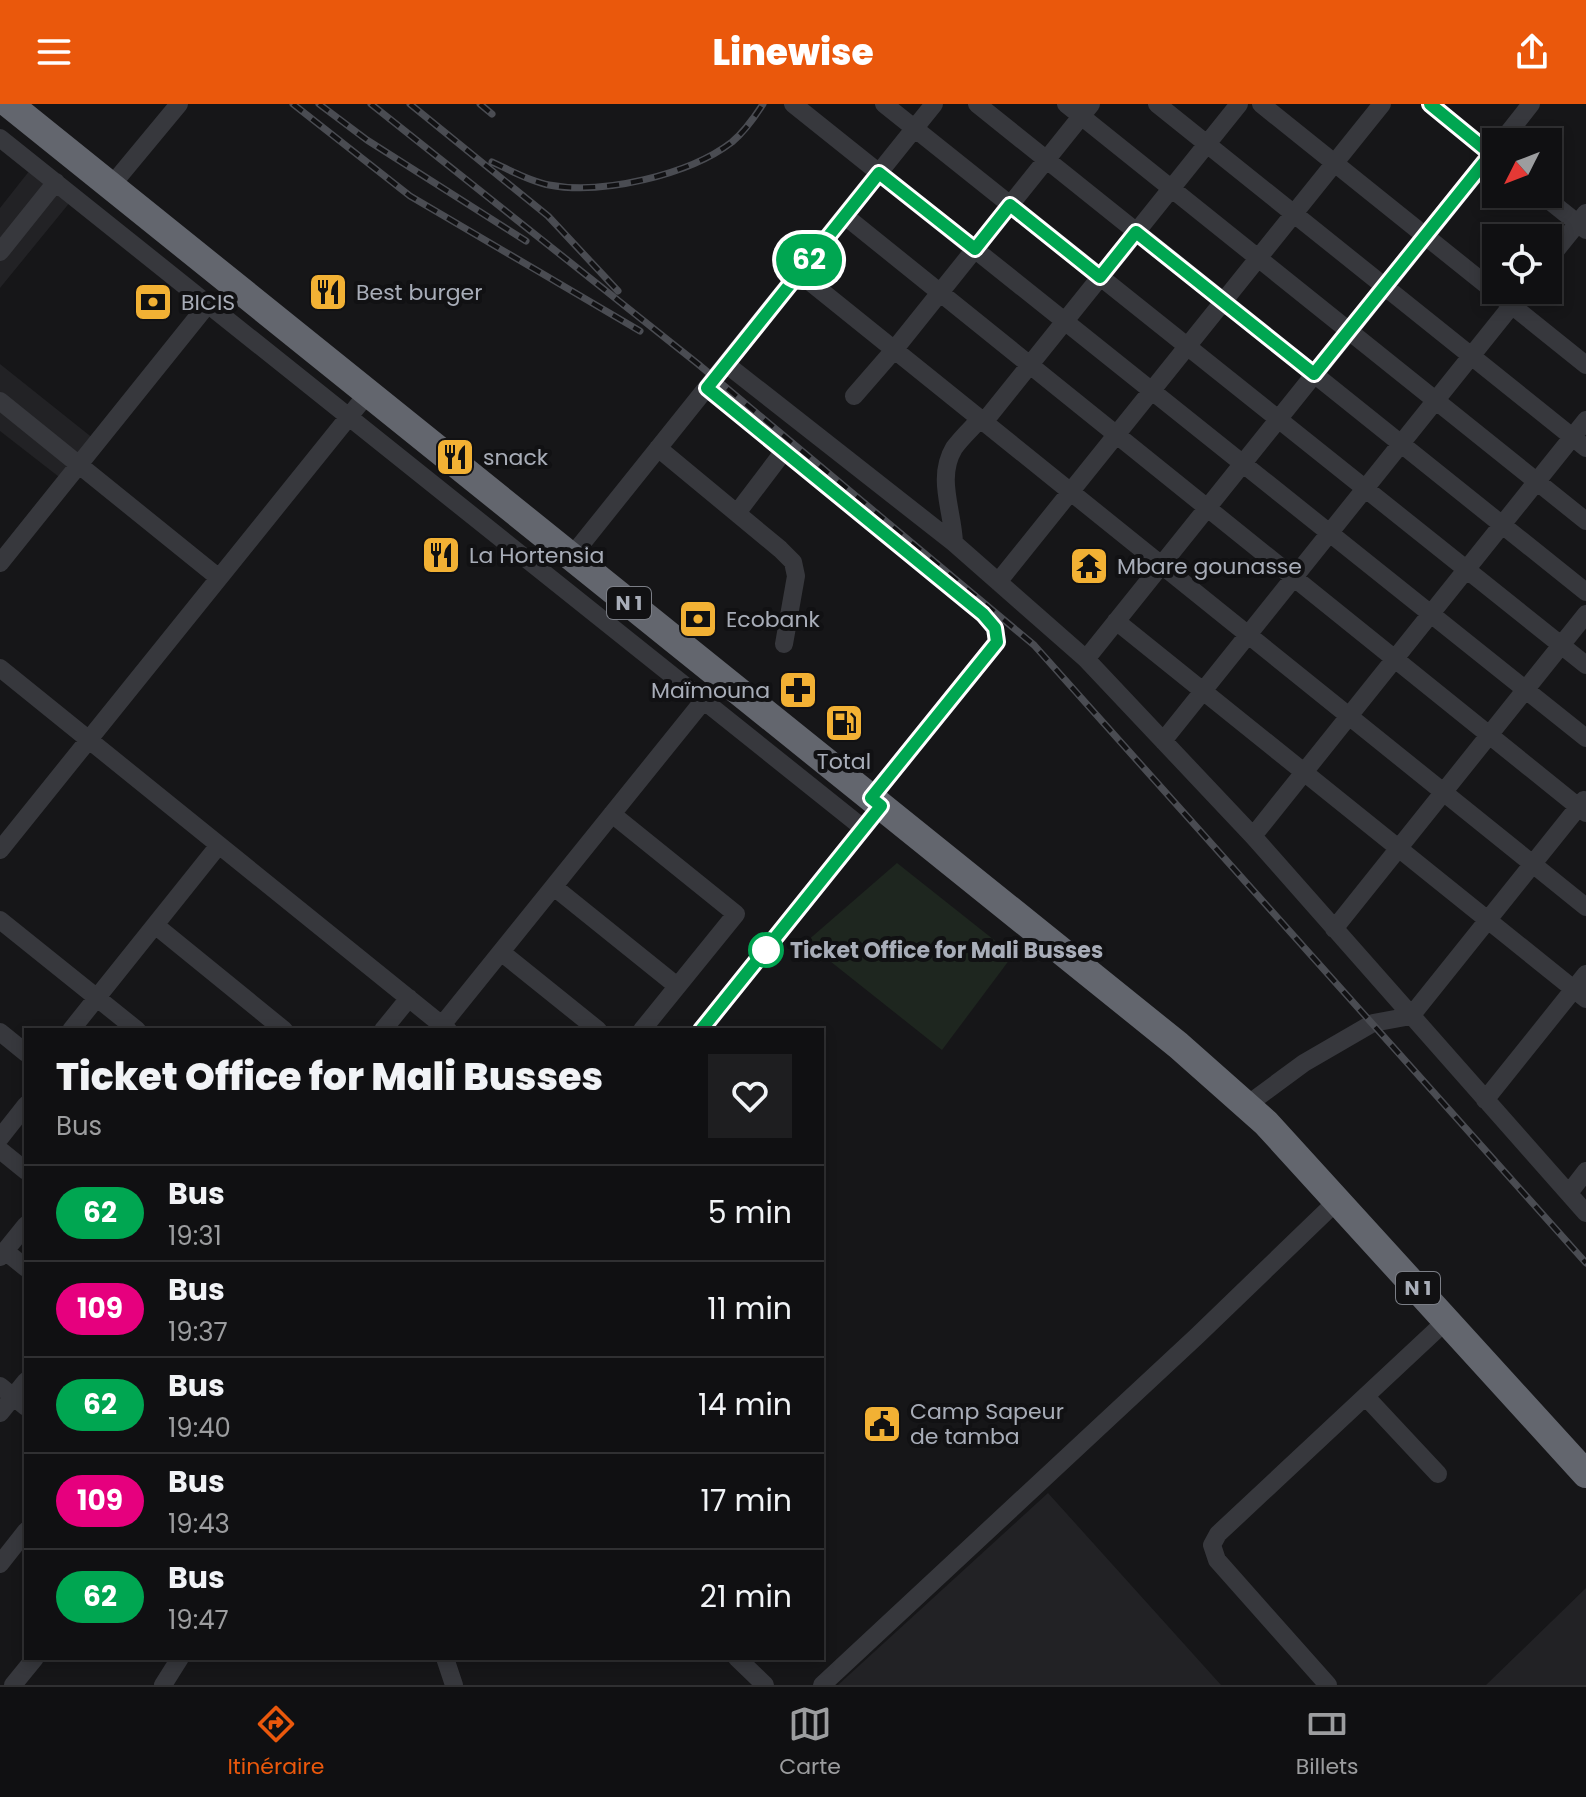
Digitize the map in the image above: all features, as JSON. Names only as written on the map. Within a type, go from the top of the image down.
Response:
[{"type":"highway","name":"N 1","points":[[9,104],[571,557],[872,811],[1178,1045],[1247,1105],[1338,1200],[1586,1474]]},
{"type":"street","points":[[111,186],[179,104]]},
{"type":"street","points":[[793,104],[1586,738]]},
{"type":"street","points":[[884,104],[1586,665]]},
{"type":"street","points":[[571,557],[934,104]]},
{"type":"street","points":[[977,104],[1586,592]]},
{"type":"street","points":[[1066,104],[1086,110],[1171,188],[1586,521]]},
{"type":"street","points":[[1157,104],[1579,442]]},
{"type":"street","points":[[954,543],[944,482],[955,446],[1030,365],[1239,104]]},
{"type":"street","points":[[1261,104],[1586,365]]},
{"type":"street","points":[[998,582],[1382,104]]},
{"type":"street","points":[[1430,104],[1482,140]]},
{"type":"street","points":[[1513,128],[1531,104]]},
{"type":"street","points":[[854,396],[1086,110]]},
{"type":"street","points":[[0,138],[704,700],[872,811]]},
{"type":"street","points":[[1086,659],[1482,167]]},
{"type":"street","points":[[0,252],[56,182]]},
{"type":"street","points":[[1562,208],[1583,222],[1562,245]]},
{"type":"street","points":[[845,216],[1489,735],[1584,806],[1533,864],[1411,1016],[1373,1023],[1304,1063],[1247,1105]]},
{"type":"street","points":[[799,273],[1586,907]]},
{"type":"street","points":[[0,563],[208,304]]},
{"type":"street","points":[[1163,741],[1512,305]]},
{"type":"street","points":[[726,364],[954,543],[1086,659],[1253,836],[1586,1213]]},
{"type":"street","points":[[703,1028],[872,811],[997,642],[995,628],[983,614],[707,388]]},
{"type":"street","points":[[0,850],[368,393]]},
{"type":"street","points":[[0,401],[219,578]]},
{"type":"street","points":[[1253,836],[1537,481],[1579,442],[1586,420]]},
{"type":"street","points":[[658,448],[786,554],[795,568],[784,644]]},
{"type":"street","points":[[737,513],[784,451]]},
{"type":"street","points":[[1334,929],[1586,614]]},
{"type":"street","points":[[1116,621],[1580,994]]},
{"type":"street","points":[[0,668],[445,1028],[501,952],[704,700]]},
{"type":"street","points":[[612,814],[736,914],[644,1028]]},
{"type":"street","points":[[73,1028],[219,845]]},
{"type":"street","points":[[554,887],[677,986]]},
{"type":"street","points":[[0,920],[135,1028]]},
{"type":"street","points":[[155,925],[282,1028]]},
{"type":"street","points":[[501,952],[596,1028]]},
{"type":"street","points":[[1485,1100],[1580,994],[1586,974]]},
{"type":"street","points":[[385,1028],[409,998]]},
{"type":"street","points":[[0,1032],[24,1051]]},
{"type":"street","points":[[0,1138],[24,1108]]},
{"type":"street","points":[[0,1150],[24,1169]]},
{"type":"street","points":[[1569,1193],[1586,1171]]},
{"type":"street","points":[[822,1685],[1186,1347],[1338,1200]]},
{"type":"street","points":[[24,1228],[3,1254],[24,1267]]},
{"type":"street","points":[[1328,1685],[1217,1560],[1212,1545],[1218,1534],[1447,1320]]},
{"type":"street","points":[[0,1413],[13,1397]]},
{"type":"street","points":[[1366,1397],[1438,1474]]},
{"type":"street","points":[[0,1564],[24,1534]]},
{"type":"street","points":[[13,1685],[33,1660]]},
{"type":"street","points":[[163,1685],[179,1660]]},
{"type":"street","points":[[446,1660],[454,1685]]},
{"type":"street","points":[[739,1660],[765,1685]]},
{"type":"shaded area","points":[[30,170],[71,201],[0,288],[0,208]]},
{"type":"shaded area","points":[[0,364],[94,439],[63,480],[0,431]]},
{"type":"shaded area","points":[[897,863],[1013,955],[942,1050],[806,942]]},
{"type":"shaded area","points":[[1048,1493],[1221,1685],[838,1685]]},
{"type":"shaded area","points":[[1586,1588],[1586,1685],[1486,1685]]},
{"type":"railway","points":[[293,104],[410,196],[640,331]]},
{"type":"railway","points":[[319,104],[367,140],[526,241]]},
{"type":"railway","points":[[371,104],[698,364],[1034,645],[1586,1263]]},
{"type":"railway","points":[[410,104],[548,216],[618,291]]},
{"type":"railway","points":[[480,104],[492,114]]},
{"type":"railway","points":[[492,162],[549,185],[594,187],[644,180],[714,154],[741,133],[763,104]]},
{"type":"bus line","name":"62","points":[[703,1028],[881,806],[871,798],[997,642],[995,628],[983,614],[707,388],[879,173],[975,249],[1010,205],[1100,277],[1136,232],[1314,374],[1491,154],[1430,104]]},
{"type":"place","name":"Best burger","points":[[328,292]]},
{"type":"place","name":"BICIS","points":[[153,302]]},
{"type":"place","name":"snack","points":[[455,457]]},
{"type":"place","name":"La Hortensia","points":[[441,555]]},
{"type":"place","name":"Mbare gounasse","points":[[1089,566]]},
{"type":"place","name":"Ecobank","points":[[698,619]]},
{"type":"place","name":"Maïmouna","points":[[798,690]]},
{"type":"place","name":"Total","points":[[844,723]]},
{"type":"place","name":"Ticket Office for Mali Busses","points":[[766,950]]},
{"type":"place","name":"Camp Sapeur de tamba","points":[[882,1424]]}]
